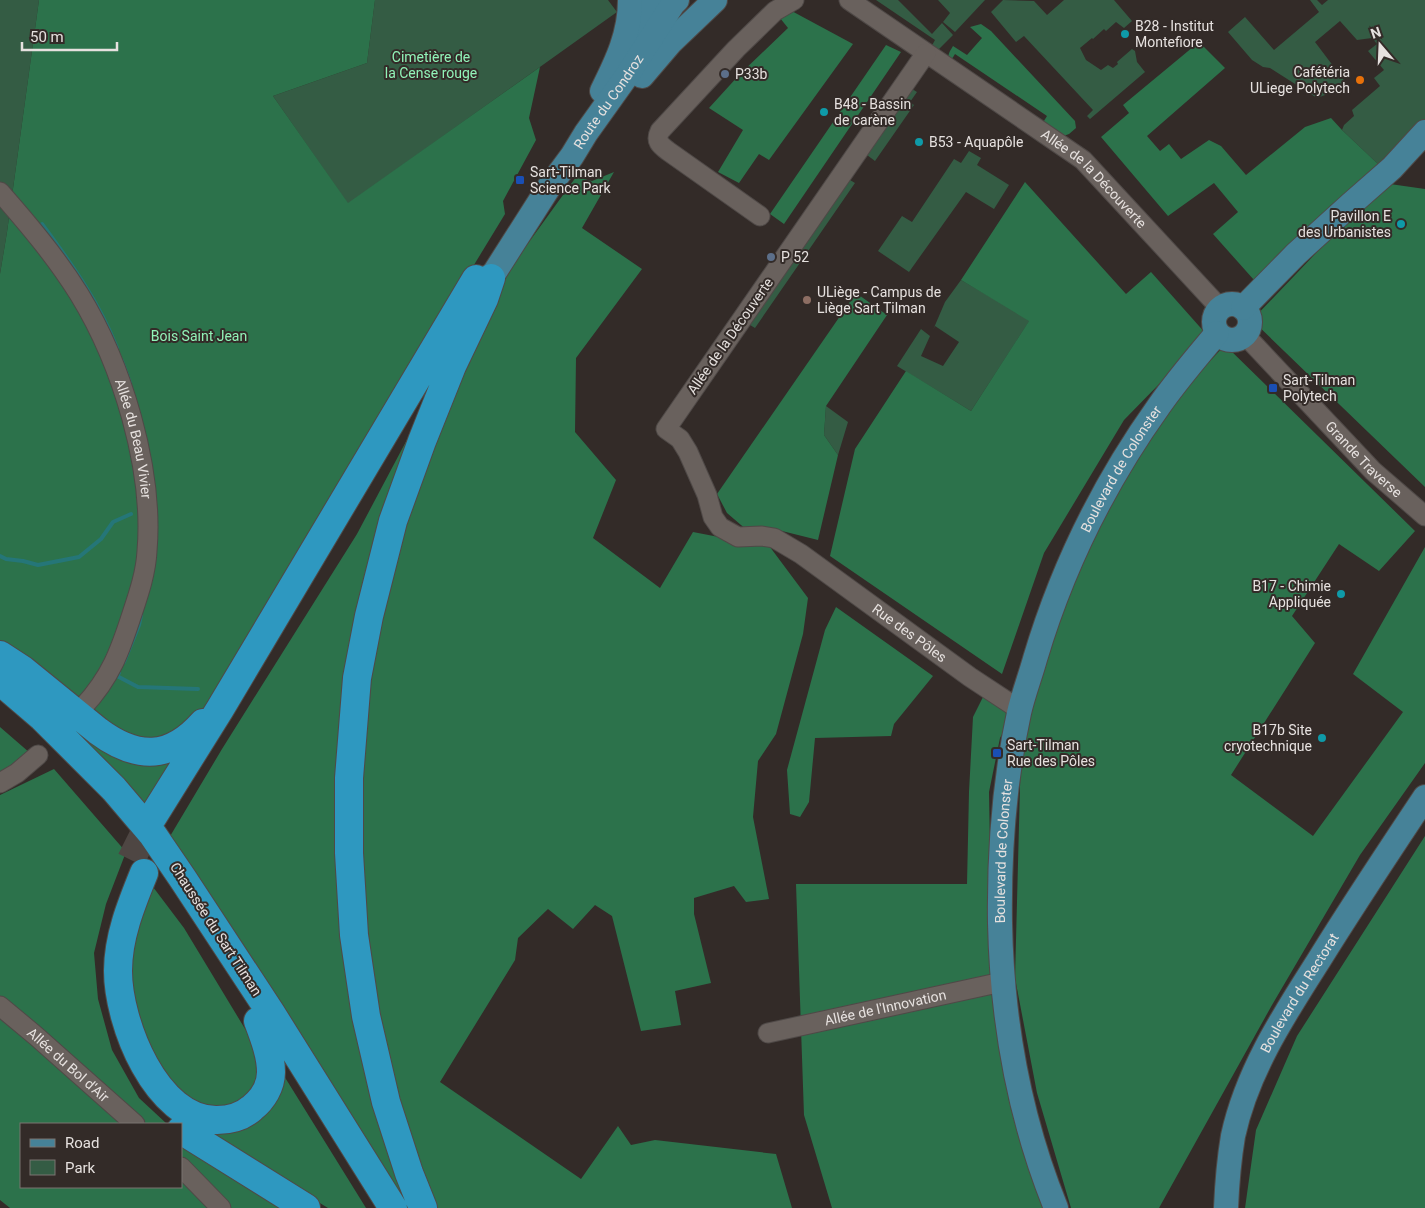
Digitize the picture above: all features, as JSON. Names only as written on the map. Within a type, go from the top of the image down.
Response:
[{"type":"highway","points":[[487,272],[475,303],[370,485],[159,825],[232,690],[487,272]]},
{"type":"highway","points":[[423,1208],[386,1102],[366,1016],[354,935],[349,853],[349,778],[357,678],[369,616],[393,522],[422,441],[452,366],[484,299],[487,272]]},
{"type":"highway","points":[[0,655],[23,670],[110,740],[122,747],[135,751],[164,751],[184,741],[199,727],[215,705],[232,690]]},
{"type":"highway","name":"Chaussée du Sart Tilman","points":[[0,681],[44,718],[108,783],[153,836],[265,1004],[393,1208]]},
{"type":"highway","name":"Chaussée du Sart Tilman","points":[[0,698],[105,800],[143,845],[173,887],[377,1208]]},
{"type":"highway","points":[[173,1123],[153,1106],[139,1087],[117,1050],[105,1013],[102,976],[103,941],[117,891],[137,866],[119,955],[119,991],[134,1044],[158,1085],[169,1098],[195,1116],[210,1120],[226,1120],[251,1110],[264,1095],[269,1085],[271,1074],[271,1061],[258,1021]]},
{"type":"highway","points":[[182,1131],[306,1208]]},
{"type":"main road","points":[[598,99],[618,59],[628,30],[630,0]]},
{"type":"main road","name":"Route du Condroz","points":[[487,272],[541,179],[598,99],[618,76],[641,39],[650,16],[651,0]]},
{"type":"main road","name":"Route du Condroz","points":[[487,272],[572,156],[677,0]]},
{"type":"main road","points":[[572,156],[671,42],[715,0]]},
{"type":"main road","points":[[1232,308],[1248,313],[1250,319],[1245,335],[1234,340],[1228,340],[1218,333],[1214,323],[1215,318],[1232,308],[1296,254],[1392,168],[1425,132]]},
{"type":"main road","name":"Boulevard de Colonster","points":[[1056,1208],[1040,1164],[1021,1098],[1010,1044],[1002,982],[1001,848],[1011,764],[1020,710],[1051,608],[1069,564],[1094,512],[1117,470],[1159,406],[1192,362],[1218,333]]},
{"type":"main road","name":"Boulevard du Rectorat","points":[[1226,1208],[1234,1136],[1252,1076],[1266,1047],[1331,940],[1425,798]]},
{"type":"street","points":[[760,216],[660,146],[657,136],[736,49],[775,11],[794,0]]},
{"type":"street","name":"Allée de la Découverte","points":[[849,0],[1083,160],[1232,308]]},
{"type":"street","name":"Allée de la Découverte","points":[[801,554],[774,538],[762,536],[738,537],[720,527],[714,517],[707,495],[688,452],[680,439],[666,429],[926,53]]},
{"type":"street","name":"Allée du Beau Vivier","points":[[0,192],[60,266],[95,323],[108,350],[122,390],[145,478],[148,551],[141,587],[125,638],[113,667],[83,707]]},
{"type":"street","name":"Grande Traverse","points":[[1245,335],[1373,471],[1425,516]]},
{"type":"street","name":"Rue des Pôles","points":[[801,554],[970,677],[1020,710]]},
{"type":"street","points":[[0,782],[17,773],[38,755]]},
{"type":"street","name":"Allée de l'Innovation","points":[[768,1033],[1002,982]]},
{"type":"street","name":"Allée du Bol d'Air","points":[[0,1006],[134,1123]]},
{"type":"street","points":[[182,1168],[221,1208]]},
{"type":"green space","points":[[0,0],[39,0],[0,274]]},
{"type":"green space","name":"Bois Saint Jean","points":[[39,0],[375,0],[367,63],[273,96],[348,203],[540,67],[529,118],[536,140],[503,201],[505,214],[195,723],[178,738],[128,741],[0,647],[0,274]]},
{"type":"green space","name":"Cimetière de la Cense rouge","points":[[375,0],[608,0],[617,12],[348,204],[273,96],[367,63]]},
{"type":"green space","points":[[876,0],[898,0],[932,34],[942,23],[953,35],[939,49],[930,49],[935,40]]},
{"type":"green space","points":[[938,0],[985,0],[955,32],[943,22],[950,13]]},
{"type":"green space","points":[[1003,0],[1034,1],[1047,15],[1064,0],[1114,0],[1132,21],[1124,28],[1116,22],[1080,48],[1086,60],[1101,70],[1108,65],[1113,68],[1132,49],[1135,51],[1137,62],[1145,72],[1090,119],[1087,116],[1093,110],[1024,36],[1016,42],[991,12]]},
{"type":"green space","points":[[1310,0],[1317,0],[1322,5],[1328,0],[1425,0],[1425,123],[1380,166],[1342,130],[1344,125],[1354,116],[1352,110],[1380,86],[1374,78],[1384,70],[1368,51],[1377,44],[1372,38],[1357,40],[1340,21],[1315,42],[1346,83],[1336,91],[1317,98],[1270,68],[1263,67],[1252,60],[1228,32],[1245,17],[1274,50],[1319,12]]},
{"type":"green space","points":[[788,9],[853,44],[769,160],[759,154],[739,183],[718,172],[743,130],[709,108],[740,74],[788,28],[780,18]]},
{"type":"green space","points":[[981,24],[991,31],[1075,121],[1076,128],[1069,134],[1061,137],[1042,124],[1047,116],[955,54],[950,62],[948,56],[953,46],[967,55],[982,38],[970,27]]},
{"type":"green space","points":[[1199,42],[1225,68],[1147,136],[1160,151],[1169,144],[1181,159],[1209,140],[1221,146],[1246,175],[1305,127],[1331,118],[1378,164],[1254,280],[1213,234],[1238,212],[1214,183],[1168,216],[1101,137],[1129,113],[1123,105]]},
{"type":"green space","points":[[886,45],[901,52],[784,224],[770,214]]},
{"type":"green space","points":[[907,86],[917,92],[910,102],[914,105],[875,161],[863,152]]},
{"type":"green space","points":[[969,151],[981,158],[977,165],[1009,185],[994,209],[966,192],[909,272],[878,251],[902,216],[912,222],[954,159],[961,163]]},
{"type":"green space","points":[[614,172],[582,228],[642,269],[576,358],[575,432],[616,480],[593,538],[660,588],[693,532],[770,547],[808,598],[803,634],[776,734],[758,761],[753,817],[769,899],[746,902],[734,886],[694,898],[694,914],[711,983],[675,991],[681,1025],[641,1031],[612,916],[595,905],[573,929],[548,909],[518,938],[515,960],[440,1082],[581,1179],[618,1126],[631,1145],[655,1140],[776,1154],[792,1208],[431,1208],[406,1136],[375,993],[365,915],[362,791],[368,695],[383,597],[403,518],[495,289],[576,177],[592,181]]},
{"type":"green space","points":[[845,177],[855,183],[755,328],[745,322]]},
{"type":"green space","points":[[1025,182],[1126,294],[1151,272],[1207,335],[1124,420],[1044,553],[1002,674],[830,556],[855,449],[906,371],[971,411],[1029,321],[961,280]]},
{"type":"green space","points":[[1383,183],[1425,189],[1425,487],[1252,320]]},
{"type":"green space","points":[[961,280],[1030,320],[971,411],[897,366],[921,329],[930,336],[921,356],[943,366],[959,342],[935,326],[933,330],[945,302]]},
{"type":"green space","points":[[856,293],[887,315],[826,406],[824,435],[838,455],[818,540],[774,529],[748,531],[727,513],[717,494]]},
{"type":"green space","points":[[1225,345],[1415,531],[1379,571],[1339,544],[1292,616],[1315,643],[1231,775],[1313,836],[1403,712],[1353,674],[1425,547],[1425,763],[1360,855],[1272,1005],[1159,1208],[1071,1208],[1037,1093],[1015,978],[1022,710],[1072,563],[1153,422]]},
{"type":"green space","points":[[826,406],[848,422],[838,455],[824,435]]},
{"type":"green space","points":[[419,417],[340,831],[413,1208],[402,1208],[169,838],[222,749],[357,534]]},
{"type":"green space","points":[[836,607],[933,676],[894,724],[891,736],[815,738],[809,802],[800,817],[790,814],[787,770],[825,630]]},
{"type":"green space","points":[[25,677],[96,738],[183,748],[150,813]]},
{"type":"green space","points":[[985,693],[1012,709],[1000,738],[989,792],[992,960],[997,1019],[1009,1101],[1046,1208],[832,1208],[804,1115],[796,884],[967,884],[973,717]]},
{"type":"green space","points":[[0,727],[30,753],[0,776]]},
{"type":"green space","points":[[54,769],[126,852],[106,904],[94,953],[98,999],[112,1050],[139,1098],[166,1123],[20,1123],[20,1188],[182,1188],[182,1137],[293,1208],[10,1208],[0,1200],[0,795]]},
{"type":"green space","points":[[1425,836],[1425,1208],[1245,1208],[1256,1130],[1297,1036]]},
{"type":"green space","points":[[147,879],[184,928],[256,1047],[262,1070],[254,1094],[236,1110],[212,1112],[174,1092],[129,1005],[131,921]]},
{"type":"green space","points":[[281,1071],[366,1208],[328,1208],[187,1122],[210,1129]]},
{"type":"waterway","points":[[42,224],[74,268],[93,299],[117,348]]},
{"type":"waterway","points":[[122,361],[130,383]]},
{"type":"waterway","points":[[0,556],[6,559],[38,565],[79,557],[101,539],[113,522],[131,514]]},
{"type":"waterway","points":[[124,662],[139,625],[141,615]]},
{"type":"waterway","points":[[119,673],[117,676],[138,687],[198,689]]},
{"type":"tunnel","points":[[131,860],[152,818]]},
{"type":"place","name":"B28 - Institut Montefiore","points":[[1125,34]]},
{"type":"place","name":"P33b","points":[[725,74]]},
{"type":"place","name":"Cafétéria ULiege Polytech","points":[[1360,80]]},
{"type":"place","name":"B48 - Bassin de carène","points":[[824,112]]},
{"type":"place","name":"B53 - Aquapôle","points":[[919,142]]},
{"type":"place","name":"Sart-Tilman Science Park","points":[[520,180]]},
{"type":"place","name":"Pavillon E des Urbanistes","points":[[1401,224]]},
{"type":"place","name":"P 52","points":[[771,257]]},
{"type":"place","name":"ULiège - Campus de Liège Sart Tilman","points":[[807,300]]},
{"type":"place","name":"Sart-Tilman Polytech","points":[[1273,388]]},
{"type":"place","name":"B17 - Chimie Appliquée","points":[[1341,594]]},
{"type":"place","name":"B17b Site cryotechnique","points":[[1322,738]]},
{"type":"place","name":"Sart-Tilman Rue des Pôles","points":[[997,753]]}]
